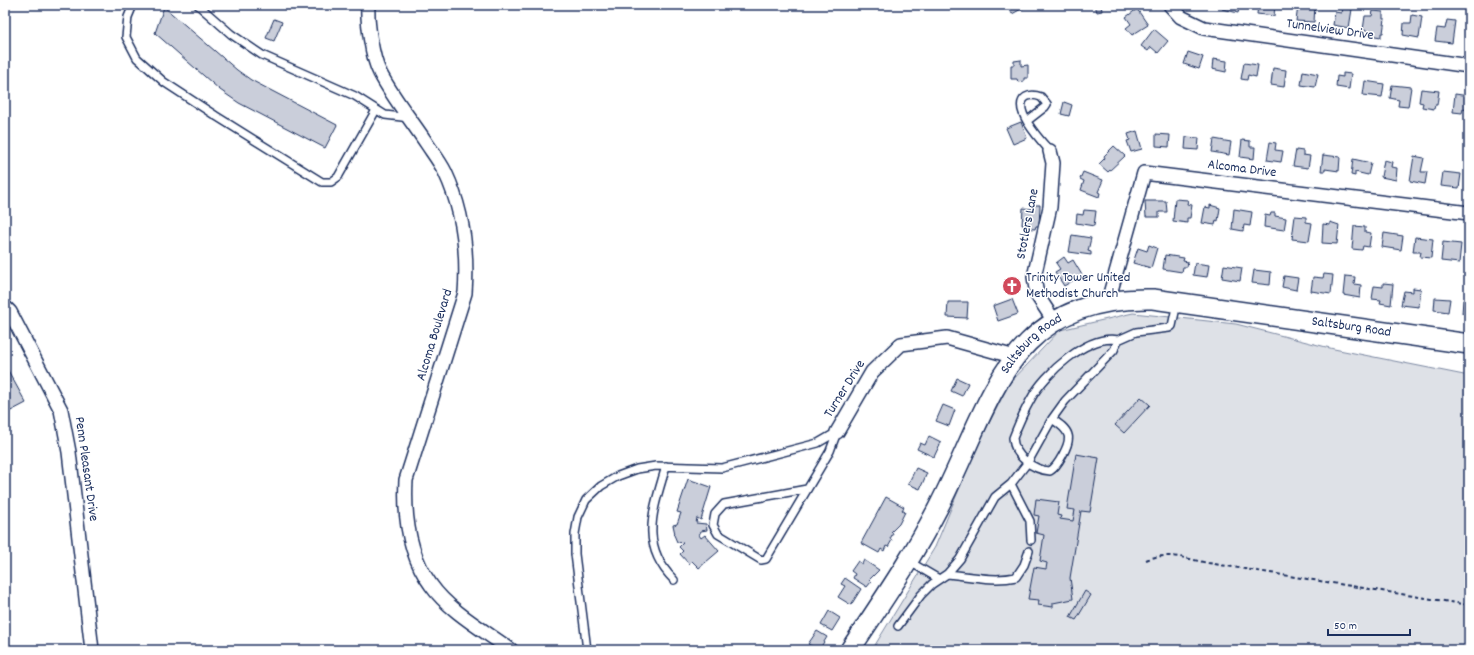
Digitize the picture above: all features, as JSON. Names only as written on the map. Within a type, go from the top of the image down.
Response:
[{"type":"main road","name":"Saltsburg Road","points":[[850,650],[909,561],[939,506],[986,404],[1005,370],[1032,338],[1054,322],[1088,306],[1108,301],[1129,299],[1177,302],[1469,344]]},
{"type":"street","name":"Alcoma Boulevard","points":[[368,5],[371,37],[380,72],[444,171],[458,202],[465,243],[467,269],[466,293],[406,480],[404,507],[408,528],[416,557],[431,585],[456,611],[511,650]]},
{"type":"street","name":"Tunnelview Drive","points":[[1170,5],[1181,17],[1204,28],[1469,66]]},
{"type":"street","name":"Stotlers Lane","points":[[1050,151],[1053,163],[1050,206],[1034,277],[1037,295],[1054,322]]},
{"type":"street","name":"Alcoma Drive","points":[[1108,301],[1144,173],[1469,213]]},
{"type":"street","name":"Penn Pleasant Drive","points":[[5,307],[10,312],[61,410],[69,452],[92,650]]},
{"type":"street","name":"Turner Drive","points":[[837,432],[872,372],[900,344],[947,338],[1015,357]]},
{"type":"lane","points":[[133,5],[128,17],[126,36],[137,58],[170,86],[322,182],[331,182],[338,177],[376,110]]},
{"type":"lane","points":[[198,5],[231,34],[262,55],[356,96],[385,115],[410,118]]},
{"type":"lane","points":[[1027,121],[1050,151]]},
{"type":"lane","points":[[1052,419],[1063,427],[1068,435],[1068,442],[1059,462],[1050,471],[1041,471],[1028,462],[1015,448],[1013,438],[1031,398],[1039,386],[1053,371],[1076,352],[1108,338],[1118,340],[1136,332],[1169,328],[1172,326],[1177,302]]},
{"type":"lane","points":[[898,626],[921,595],[947,574],[960,559],[995,497],[1011,484],[1028,462],[1052,419],[1065,401],[1114,350],[1118,340]]},
{"type":"lane","points":[[587,650],[575,554],[575,534],[578,517],[586,500],[601,486],[618,476],[637,469],[666,466],[722,468],[818,443],[837,432]]},
{"type":"lane","points":[[807,489],[724,504],[715,514],[712,525],[718,534],[764,560],[830,452],[837,432]]},
{"type":"lane","points":[[666,466],[653,513],[652,537],[658,560],[674,580]]},
{"type":"lane","points":[[1011,484],[1030,522],[1031,540]]},
{"type":"lane","points":[[947,574],[1009,579],[1016,577],[1024,565],[1029,551]]},
{"type":"lane","points":[[909,561],[939,579]]},
{"type":"path","points":[[1146,560],[1157,555],[1170,555],[1208,563],[1469,605]]},
{"type":"shaded area","points":[[1133,313],[1236,324],[1334,349],[1469,376],[1469,650],[872,650],[935,547],[975,451],[1009,384],[1060,330]]},
{"type":"building","points":[[1008,5],[1024,5],[1025,7],[1012,14]]},
{"type":"building","points":[[1095,5],[1101,5],[1102,11],[1097,12]]},
{"type":"building","points":[[1223,5],[1240,5],[1238,13],[1222,9]]},
{"type":"building","points":[[1258,5],[1275,5],[1274,16],[1257,14]]},
{"type":"building","points":[[1307,5],[1315,5],[1314,22],[1296,21],[1298,6],[1307,8]]},
{"type":"building","points":[[164,7],[237,70],[251,80],[337,125],[325,148],[239,103],[220,90],[155,33]]},
{"type":"building","points":[[1342,7],[1352,9],[1349,28],[1333,25],[1335,12],[1341,13]]},
{"type":"building","points":[[1137,9],[1148,25],[1132,35],[1126,28],[1131,24],[1126,17]]},
{"type":"building","points":[[1373,11],[1383,12],[1383,19],[1385,19],[1381,37],[1369,35],[1370,31],[1363,30],[1365,16],[1372,16]]},
{"type":"building","points":[[1412,15],[1422,17],[1419,38],[1403,35],[1404,23],[1411,23]]},
{"type":"building","points":[[274,19],[282,22],[274,41],[266,38]]},
{"type":"building","points":[[1447,20],[1455,21],[1452,43],[1435,41],[1437,28],[1445,29]]},
{"type":"building","points":[[1154,29],[1168,41],[1158,53],[1151,47],[1148,51],[1141,46]]},
{"type":"building","points":[[1188,52],[1203,57],[1199,69],[1184,64]]},
{"type":"building","points":[[1213,59],[1227,61],[1226,72],[1212,69]]},
{"type":"building","points":[[1021,60],[1021,66],[1028,65],[1028,78],[1024,78],[1024,81],[1018,82],[1017,79],[1011,79],[1011,65],[1014,65],[1014,61]]},
{"type":"building","points":[[1244,63],[1258,65],[1256,77],[1248,75],[1247,80],[1241,79]]},
{"type":"building","points":[[1273,68],[1286,70],[1284,87],[1271,85]]},
{"type":"building","points":[[1303,71],[1318,74],[1315,87],[1301,85]]},
{"type":"building","points":[[1343,73],[1351,74],[1349,89],[1336,87],[1337,76],[1343,77]]},
{"type":"building","points":[[1365,81],[1384,84],[1382,97],[1363,95]]},
{"type":"building","points":[[1392,85],[1411,87],[1408,107],[1398,106],[1399,100],[1390,98]]},
{"type":"building","points":[[1421,89],[1439,91],[1437,105],[1435,105],[1434,109],[1422,107],[1423,103],[1419,102]]},
{"type":"building","points":[[1455,94],[1469,96],[1469,110],[1463,109],[1462,113],[1453,112]]},
{"type":"building","points":[[1064,102],[1072,105],[1069,116],[1061,114]]},
{"type":"building","points":[[1021,122],[1027,138],[1013,144],[1006,128]]},
{"type":"building","points":[[1137,131],[1142,149],[1131,152],[1127,141],[1130,140],[1128,134]]},
{"type":"building","points":[[1156,134],[1170,135],[1169,147],[1156,146]]},
{"type":"building","points":[[1186,137],[1199,138],[1198,150],[1185,149]]},
{"type":"building","points":[[1214,139],[1231,142],[1229,155],[1212,152]]},
{"type":"building","points":[[1242,140],[1250,141],[1250,147],[1255,147],[1254,159],[1240,157]]},
{"type":"building","points":[[1270,142],[1276,143],[1275,150],[1283,151],[1281,162],[1267,160]]},
{"type":"building","points":[[1114,146],[1125,156],[1108,172],[1099,164],[1105,158],[1104,156]]},
{"type":"building","points":[[1296,150],[1303,151],[1303,155],[1310,156],[1308,168],[1293,166]]},
{"type":"building","points":[[1323,155],[1340,157],[1339,171],[1325,169],[1325,171],[1321,171]]},
{"type":"building","points":[[1414,156],[1424,158],[1421,172],[1427,172],[1425,184],[1410,181]]},
{"type":"building","points":[[1353,159],[1371,163],[1368,175],[1355,172],[1355,176],[1351,175]]},
{"type":"building","points":[[1384,160],[1392,162],[1391,167],[1397,168],[1396,180],[1381,177]]},
{"type":"building","points":[[1083,172],[1103,180],[1098,192],[1100,193],[1099,197],[1081,190],[1084,181],[1080,179]]},
{"type":"building","points":[[1443,172],[1461,174],[1459,188],[1441,186]]},
{"type":"building","points":[[1175,199],[1188,200],[1187,204],[1192,205],[1190,218],[1187,218],[1187,223],[1173,221]]},
{"type":"building","points":[[1145,201],[1166,201],[1167,212],[1159,212],[1159,217],[1146,217]]},
{"type":"building","points":[[1033,205],[1040,205],[1039,226],[1036,226],[1035,229],[1023,228],[1023,208],[1033,209]]},
{"type":"building","points":[[1210,205],[1220,208],[1218,221],[1216,220],[1215,225],[1202,223],[1205,207],[1210,208]]},
{"type":"building","points":[[1234,209],[1252,212],[1250,226],[1244,225],[1243,231],[1232,229]]},
{"type":"building","points":[[1084,210],[1096,211],[1094,226],[1076,223],[1077,214],[1083,215]]},
{"type":"building","points":[[1271,213],[1275,213],[1275,216],[1286,218],[1284,230],[1264,227],[1265,215],[1270,216]]},
{"type":"building","points":[[1295,216],[1306,217],[1306,222],[1312,223],[1309,241],[1292,239]]},
{"type":"building","points":[[1330,222],[1339,225],[1337,244],[1322,243],[1323,224],[1330,225]]},
{"type":"building","points":[[1354,226],[1365,227],[1365,232],[1371,233],[1369,247],[1363,246],[1362,250],[1352,249]]},
{"type":"building","points":[[1384,233],[1403,236],[1401,250],[1382,247]]},
{"type":"building","points":[[1072,235],[1091,238],[1088,251],[1091,252],[1091,255],[1069,252]]},
{"type":"building","points":[[1415,237],[1433,239],[1431,258],[1420,257],[1421,252],[1413,252]]},
{"type":"building","points":[[1443,242],[1461,244],[1459,263],[1441,261]]},
{"type":"building","points":[[1149,245],[1157,248],[1151,268],[1133,263],[1138,248],[1147,251]]},
{"type":"building","points":[[1165,255],[1184,258],[1183,261],[1188,262],[1187,267],[1183,267],[1182,272],[1163,269]]},
{"type":"building","points":[[1064,257],[1068,263],[1073,260],[1082,275],[1064,286],[1055,272],[1060,269],[1056,263]]},
{"type":"building","points":[[1195,263],[1209,265],[1207,277],[1193,275]]},
{"type":"building","points":[[1224,265],[1242,268],[1240,281],[1222,278]]},
{"type":"building","points":[[1254,270],[1271,272],[1270,285],[1252,283]]},
{"type":"building","points":[[1324,274],[1333,275],[1331,294],[1311,291],[1313,277],[1323,278]]},
{"type":"building","points":[[1284,276],[1298,278],[1296,290],[1282,287]]},
{"type":"building","points":[[1345,276],[1355,277],[1354,284],[1361,285],[1360,298],[1343,295]]},
{"type":"building","points":[[1383,283],[1393,284],[1391,305],[1380,303],[1381,300],[1372,299],[1374,286],[1383,287]]},
{"type":"building","points":[[1413,288],[1421,289],[1419,307],[1401,305],[1404,291],[1413,292]]},
{"type":"building","points":[[1435,298],[1450,299],[1448,312],[1434,310]]},
{"type":"building","points":[[1012,299],[1018,314],[998,321],[993,306]]},
{"type":"building","points":[[1463,300],[1469,301],[1469,314],[1462,313]]},
{"type":"building","points":[[948,302],[968,302],[967,318],[947,317]]},
{"type":"building","points":[[5,365],[26,403],[5,414]]},
{"type":"building","points":[[957,378],[968,383],[962,396],[951,391]]},
{"type":"building","points":[[1141,397],[1150,405],[1124,433],[1115,425]]},
{"type":"building","points":[[943,405],[955,410],[949,426],[936,421]]},
{"type":"building","points":[[929,436],[941,442],[934,457],[917,449],[920,443],[925,445]]},
{"type":"building","points":[[1076,454],[1099,458],[1090,512],[1081,511],[1070,578],[1073,599],[1053,603],[1053,607],[1038,605],[1039,600],[1028,599],[1034,567],[1046,569],[1047,563],[1040,561],[1044,535],[1036,533],[1039,516],[1034,515],[1036,499],[1059,502],[1057,515],[1061,516],[1060,519],[1073,521],[1075,510],[1067,509]]},
{"type":"building","points":[[916,468],[927,473],[920,489],[908,484]]},
{"type":"building","points":[[688,479],[711,487],[701,520],[697,518],[696,523],[706,524],[707,530],[701,531],[699,535],[701,538],[705,535],[719,551],[699,568],[692,561],[689,564],[680,554],[683,551],[679,547],[683,543],[677,542],[674,535],[673,525],[677,524],[681,513],[677,512]]},
{"type":"building","points":[[886,497],[904,507],[902,510],[905,512],[899,524],[891,532],[893,533],[890,539],[892,540],[888,547],[886,546],[884,551],[881,549],[879,553],[861,543]]},
{"type":"building","points":[[864,560],[879,570],[869,580],[871,582],[867,587],[853,578],[855,574],[851,571],[858,561],[862,564]]},
{"type":"building","points":[[845,578],[861,589],[851,605],[838,597],[845,586],[841,584]]},
{"type":"building","points":[[1085,591],[1091,595],[1076,620],[1070,617]]},
{"type":"building","points":[[829,611],[840,618],[832,631],[821,625]]},
{"type":"building","points":[[817,631],[827,637],[819,650],[808,644]]},
{"type":"place","name":"Trinity Tower United Methodist Church","points":[[1012,286]]}]
